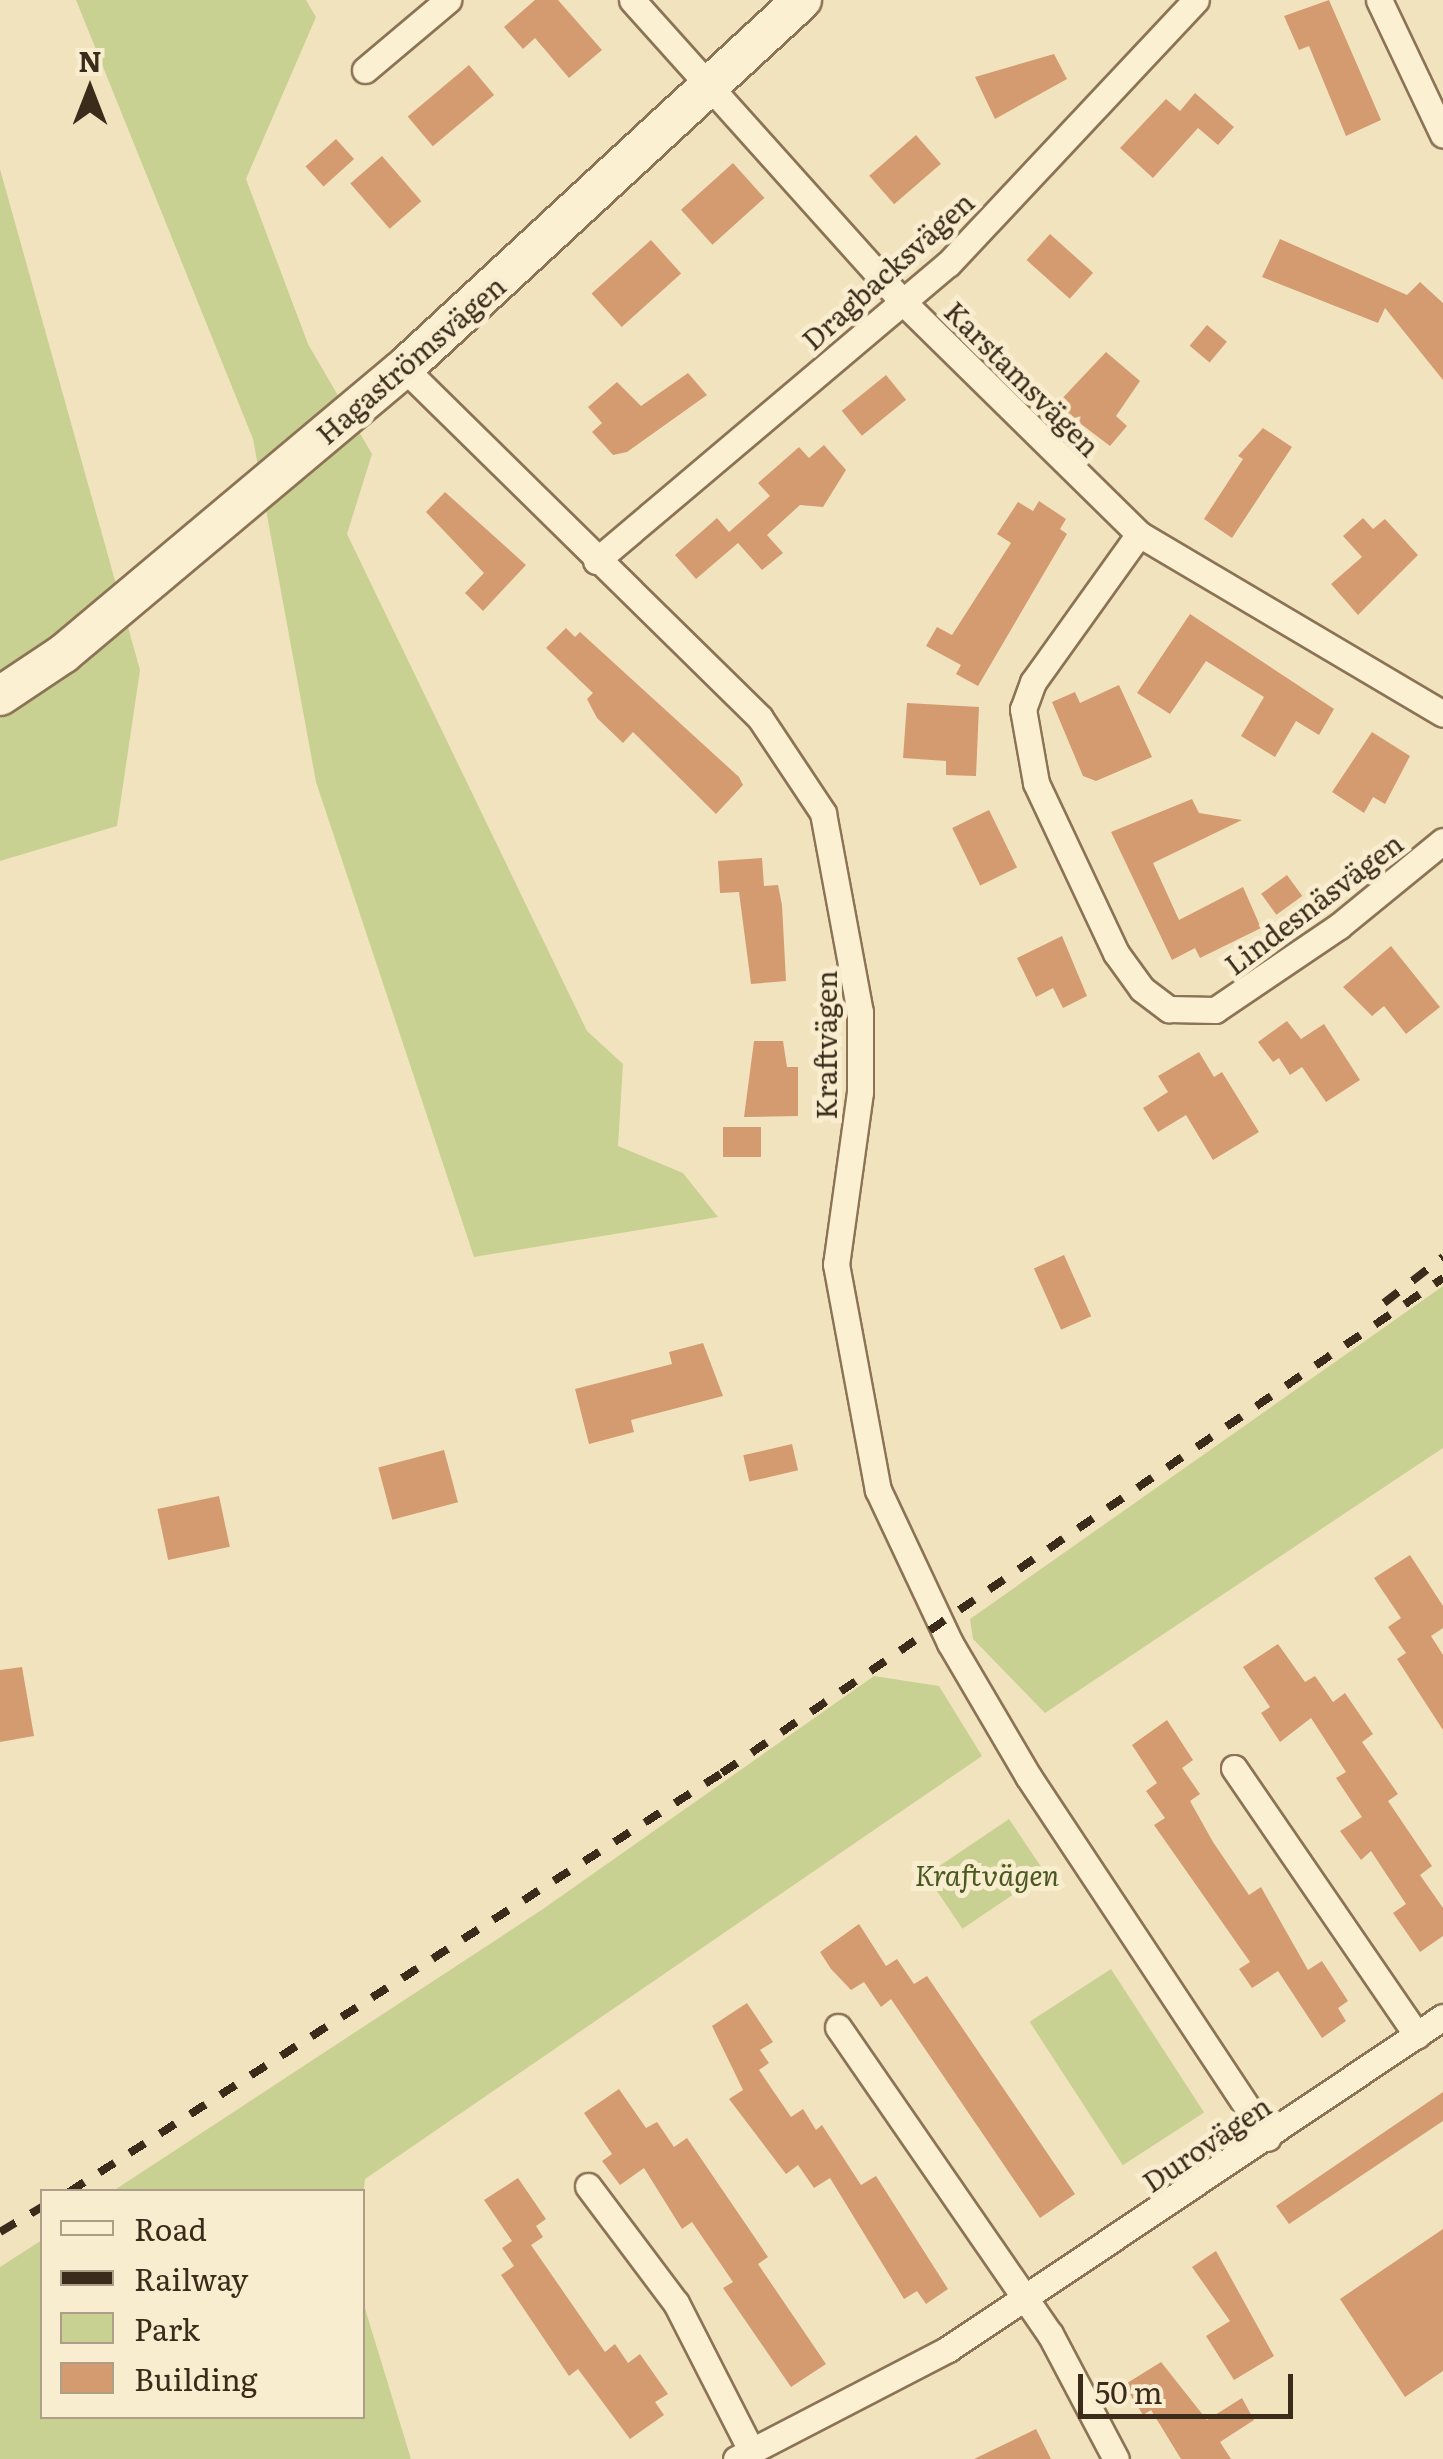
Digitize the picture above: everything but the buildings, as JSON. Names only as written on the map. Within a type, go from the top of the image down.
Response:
[{"type":"street","points":[[365,70],[448,0]]},
{"type":"street","name":"Karstamsvägen","points":[[632,0],[903,302],[1139,534],[1443,714]]},
{"type":"street","name":"Hagaströmsvägen","points":[[0,696],[62,654],[404,368],[802,0]]},
{"type":"street","name":"Dragbacksvägen","points":[[596,561],[903,302],[1196,0]]},
{"type":"street","points":[[1379,0],[1443,136]]},
{"type":"street","name":"Kraftvägen","points":[[404,368],[596,561],[760,718],[824,813],[856,964],[861,1059],[836,1264],[878,1490],[899,1545],[1028,1776],[1268,2138]]},
{"type":"street","name":"Lindesnäsvägen","points":[[1139,534],[1033,682],[1024,709],[1036,783],[1116,953],[1142,989],[1169,1009],[1215,1010],[1340,926],[1443,841]]},
{"type":"street","points":[[1234,1768],[1417,2035]]},
{"type":"street","name":"Durovägen","points":[[588,2186],[676,2303],[744,2455],[1026,2300],[1443,2017]]},
{"type":"street","points":[[838,2027],[1026,2300],[1116,2459]]},
{"type":"green space","points":[[76,0],[306,0],[316,17],[246,179],[308,344],[372,454],[347,534],[587,1031],[623,1064],[618,1146],[683,1173],[718,1217],[474,1257],[316,782],[253,439]]},
{"type":"green space","points":[[0,169],[140,670],[117,826],[0,861]]},
{"type":"green space","points":[[1443,1286],[1443,1448],[1045,1713],[973,1639],[970,1619]]},
{"type":"green space","points":[[874,1676],[939,1686],[982,1756],[365,2179],[364,2189],[116,2189],[543,1909]]},
{"type":"green space","name":"Kraftvägen","points":[[1009,1819],[1045,1873],[962,1929],[926,1875]]},
{"type":"green space","points":[[1111,1969],[1204,2112],[1123,2165],[1030,2022]]},
{"type":"green space","points":[[40,2241],[40,2419],[365,2419],[365,2309],[411,2459],[0,2459],[0,2267]]},
{"type":"railway","points":[[1384,1303],[1443,1257]]},
{"type":"railway","points":[[74,2189],[722,1773],[1443,1278]]},
{"type":"railway","points":[[0,2232],[40,2208]]}]
